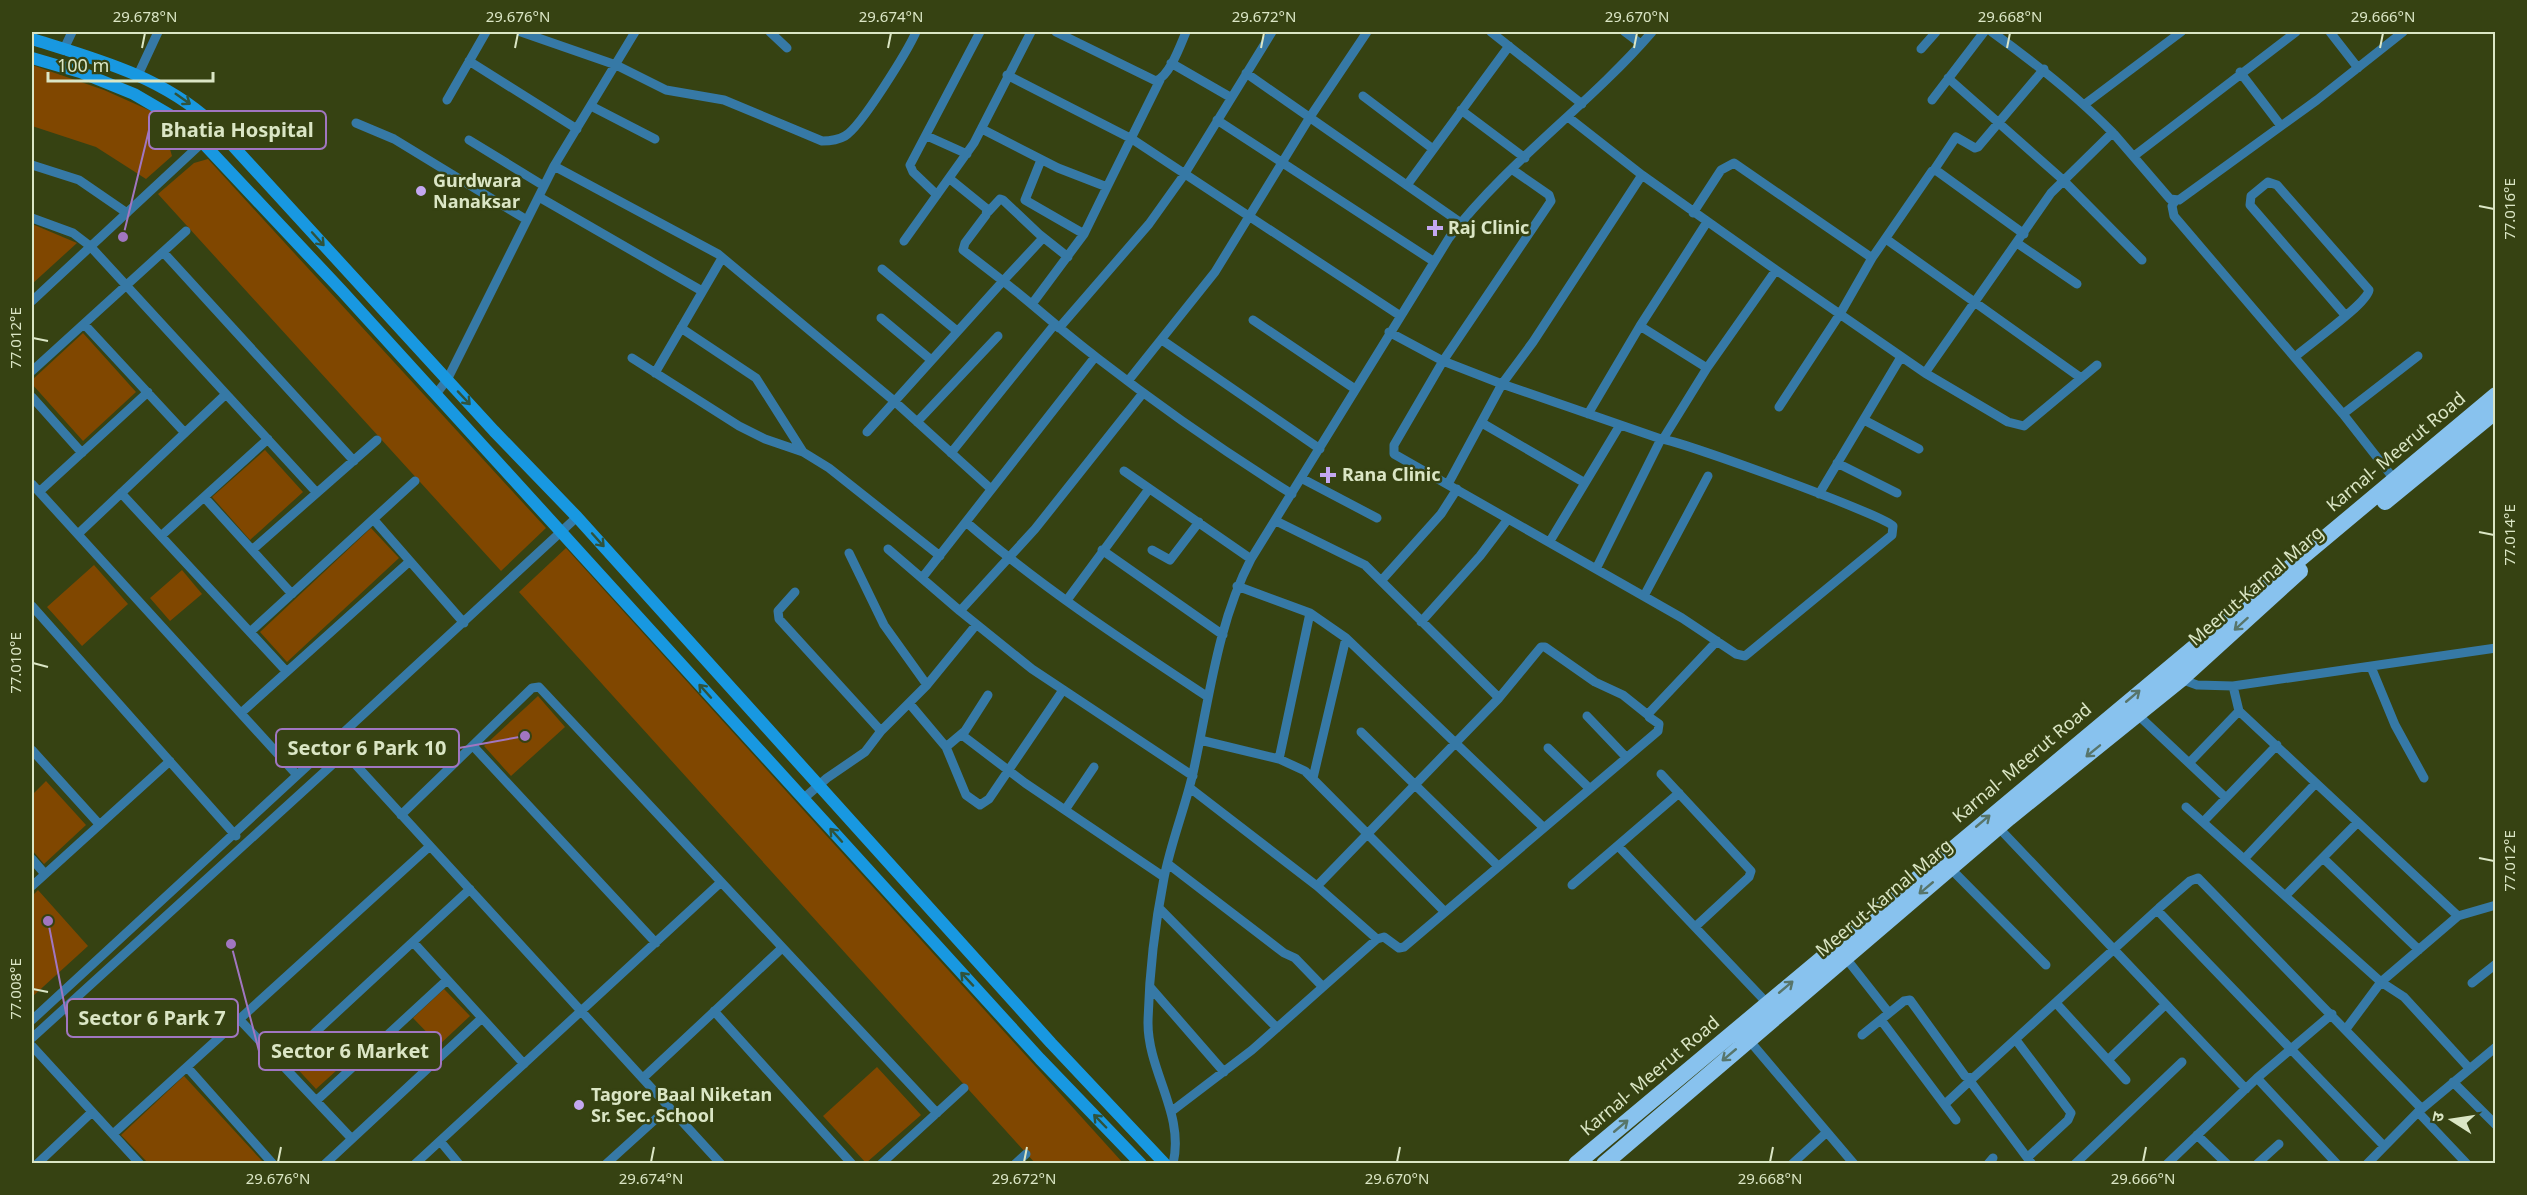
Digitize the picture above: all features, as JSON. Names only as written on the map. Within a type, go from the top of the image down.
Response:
[{"type":"highway","name":"Karnal- Meerut Road","points":[[1576,1164],[1767,1003],[2174,673],[2394,479],[2496,395]]},
{"type":"highway","name":"Meerut-Karnal Marg","points":[[1604,1164],[1998,827],[2138,715],[2174,673],[2496,411]]},
{"type":"street","points":[[64,49],[72,32]]},
{"type":"street","points":[[138,75],[158,32]]},
{"type":"street","points":[[447,100],[486,32]]},
{"type":"street","points":[[521,32],[616,65],[666,90],[724,100],[812,138],[835,140],[850,132],[900,60],[916,32]]},
{"type":"street","points":[[436,394],[447,380],[554,166],[634,32]]},
{"type":"street","points":[[770,32],[787,48]]},
{"type":"street","points":[[937,195],[910,169],[911,162],[927,136],[980,32]]},
{"type":"street","points":[[904,241],[967,154],[982,129],[1030,32]]},
{"type":"street","points":[[1056,32],[1151,80],[1160,80]]},
{"type":"street","points":[[1032,304],[1084,234],[1186,32]]},
{"type":"street","points":[[951,453],[1057,326],[1139,237],[1184,175],[1272,32]]},
{"type":"street","points":[[1491,32],[1582,104]]},
{"type":"street","points":[[1625,32],[1641,44]]},
{"type":"street","points":[[1173,1164],[1176,1142],[1172,1111],[1152,1059],[1148,1042],[1150,987],[1164,877],[1190,788],[1208,697],[1237,586],[1251,559],[1320,449],[1399,315],[1433,261],[1461,223],[1652,32]]},
{"type":"street","points":[[1921,49],[1935,32]]},
{"type":"street","points":[[1932,100],[1984,32]]},
{"type":"street","points":[[1992,32],[2044,69],[2085,104],[2175,201]]},
{"type":"street","points":[[2085,104],[2181,32]]},
{"type":"street","points":[[2134,156],[2240,72],[2296,32]]},
{"type":"street","points":[[2330,32],[2358,68]]},
{"type":"street","points":[[2394,479],[2343,414],[2174,216],[2172,206],[2175,201],[2281,126],[2403,32]]},
{"type":"street","points":[[1128,381],[1215,272],[1364,33]]},
{"type":"street","points":[[32,39],[138,75],[183,98],[218,128],[447,380],[577,517],[1051,1043],[1165,1164]]},
{"type":"street","points":[[1407,185],[1509,46]]},
{"type":"street","points":[[32,58],[80,72],[134,94],[175,118],[202,142],[436,394],[560,534],[1040,1059],[1141,1164]]},
{"type":"street","points":[[469,61],[577,129]]},
{"type":"street","points":[[1171,63],[1230,97]]},
{"type":"street","points":[[1779,407],[1840,314],[1872,258],[1956,137],[1977,148],[2044,69]]},
{"type":"street","points":[[2240,72],[2281,126]]},
{"type":"street","points":[[1246,73],[1461,223]]},
{"type":"street","points":[[1007,75],[1132,139],[1399,315]]},
{"type":"street","points":[[1948,78],[2062,179],[2142,260]]},
{"type":"street","points":[[1363,96],[1433,149]]},
{"type":"street","points":[[591,106],[655,140]]},
{"type":"street","points":[[1461,110],[1525,158]]},
{"type":"street","points":[[1568,117],[1642,176],[1901,357],[2019,426],[2028,423],[2097,365]]},
{"type":"street","points":[[1216,120],[1433,261]]},
{"type":"street","points":[[356,123],[394,140],[527,220]]},
{"type":"street","points":[[32,301],[218,128]]},
{"type":"street","points":[[982,129],[1041,160],[1107,187]]},
{"type":"street","points":[[1925,373],[2062,179],[2113,133]]},
{"type":"street","points":[[927,136],[967,154]]},
{"type":"street","points":[[469,140],[544,186]]},
{"type":"street","points":[[1041,160],[1026,200],[1084,234]]},
{"type":"street","points":[[1694,213],[1721,170],[1734,163],[1872,258]]},
{"type":"street","points":[[32,165],[79,180],[127,213]]},
{"type":"street","points":[[554,166],[653,217],[722,258],[893,400],[992,489]]},
{"type":"street","points":[[1389,332],[1443,361],[1502,384],[1885,519],[1893,526],[1892,535],[1750,655],[1736,654],[1644,596],[1550,541],[1398,458],[1393,450],[1443,361],[1551,201],[1549,195],[1513,170]]},
{"type":"street","points":[[1934,170],[2024,234]]},
{"type":"street","points":[[1381,581],[1441,514],[1502,384],[1533,342],[1642,176]]},
{"type":"street","points":[[950,179],[985,207],[988,212]]},
{"type":"street","points":[[2295,357],[2345,315],[2366,297],[2369,290],[2277,185],[2268,182],[2251,196],[2250,205],[2345,315]]},
{"type":"street","points":[[539,197],[702,291]]},
{"type":"street","points":[[1068,257],[1043,238],[1002,199],[988,212],[965,243],[963,250],[1143,393],[1292,494]]},
{"type":"street","points":[[32,218],[73,233],[90,246],[125,287],[317,493]]},
{"type":"street","points":[[1588,414],[1640,326],[1707,222]]},
{"type":"street","points":[[32,371],[186,231]]},
{"type":"street","points":[[867,432],[930,359],[1043,238]]},
{"type":"street","points":[[1886,239],[2081,378]]},
{"type":"street","points":[[2017,243],[2077,284]]},
{"type":"street","points":[[163,252],[354,461]]},
{"type":"street","points":[[655,373],[722,258]]},
{"type":"street","points":[[882,269],[957,331]]},
{"type":"street","points":[[1596,569],[1662,439],[1707,368],[1776,270]]},
{"type":"street","points":[[881,318],[930,359]]},
{"type":"street","points":[[1253,320],[1355,389]]},
{"type":"street","points":[[84,324],[185,433]]},
{"type":"street","points":[[1640,326],[1707,368]]},
{"type":"street","points":[[681,328],[756,378],[803,452]]},
{"type":"street","points":[[917,422],[998,336]]},
{"type":"street","points":[[1162,340],[1320,449]]},
{"type":"street","points":[[2343,414],[2418,356]]},
{"type":"street","points":[[922,578],[1095,357]]},
{"type":"street","points":[[1819,494],[1901,357]]},
{"type":"street","points":[[632,358],[754,434],[803,452],[857,488],[940,556]]},
{"type":"street","points":[[39,492],[148,392]]},
{"type":"street","points":[[960,611],[1010,560],[1143,393]]},
{"type":"street","points":[[78,534],[226,394]]},
{"type":"street","points":[[32,397],[82,453]]},
{"type":"street","points":[[1864,420],[1919,448]]},
{"type":"street","points":[[1482,423],[1585,483]]},
{"type":"street","points":[[1550,541],[1620,426]]},
{"type":"street","points":[[161,536],[268,439]]},
{"type":"street","points":[[252,550],[377,440]]},
{"type":"street","points":[[1837,463],[1897,493]]},
{"type":"street","points":[[1124,471],[1251,559]]},
{"type":"street","points":[[1644,596],[1708,476]]},
{"type":"street","points":[[1301,477],[1377,518]]},
{"type":"street","points":[[250,632],[415,481]]},
{"type":"street","points":[[32,484],[297,775]]},
{"type":"street","points":[[1067,600],[1149,489]]},
{"type":"street","points":[[121,493],[286,671]]},
{"type":"street","points":[[204,497],[292,594]]},
{"type":"street","points":[[32,1020],[577,517]]},
{"type":"street","points":[[1421,622],[1480,556],[1508,519]]},
{"type":"street","points":[[374,520],[464,623]]},
{"type":"street","points":[[1276,521],[1352,557],[1381,581],[1499,698]]},
{"type":"street","points":[[966,522],[1010,560],[1208,697]]},
{"type":"street","points":[[1152,550],[1170,560],[1199,522]]},
{"type":"street","points":[[888,549],[976,625],[1063,690],[1192,776]]},
{"type":"street","points":[[1102,550],[1223,635]]},
{"type":"street","points":[[849,553],[884,624],[927,686]]},
{"type":"street","points":[[241,713],[410,561]]},
{"type":"street","points":[[1237,586],[1310,613],[1346,638],[1542,826]]},
{"type":"street","points":[[795,592],[778,611],[779,619],[881,731]]},
{"type":"street","points":[[32,606],[244,844]]},
{"type":"street","points":[[1279,759],[1310,613]]},
{"type":"street","points":[[803,799],[818,785],[860,757],[881,731],[927,686],[976,625]]},
{"type":"street","points":[[1313,778],[1346,638]]},
{"type":"street","points":[[1648,715],[1717,641]]},
{"type":"street","points":[[1172,1111],[1277,1028],[1377,939],[1384,937],[1401,948],[1660,727],[1623,695],[1595,682],[1545,647],[1541,647],[1499,698],[1317,886]]},
{"type":"street","points":[[2174,673],[2197,685],[2233,686],[2496,648]]},
{"type":"street","points":[[2371,667],[2395,725],[2424,778]]},
{"type":"street","points":[[2233,686],[2239,711],[2458,916]]},
{"type":"street","points":[[401,815],[532,688],[539,687],[781,949],[937,1113]]},
{"type":"street","points":[[909,703],[946,747],[966,795],[976,804],[984,804],[1063,690]]},
{"type":"street","points":[[946,747],[962,735],[988,695]]},
{"type":"street","points":[[2189,763],[2239,711]]},
{"type":"street","points":[[2138,715],[2226,798]]},
{"type":"street","points":[[1587,716],[1625,756]]},
{"type":"street","points":[[1361,732],[1497,865]]},
{"type":"street","points":[[962,735],[1065,810],[1164,877]]},
{"type":"street","points":[[1200,740],[1279,759],[1313,778],[1444,912]]},
{"type":"street","points":[[334,741],[721,1164]]},
{"type":"street","points":[[2204,822],[2277,745]]},
{"type":"street","points":[[473,746],[656,943]]},
{"type":"street","points":[[1548,748],[1588,787]]},
{"type":"street","points":[[32,750],[99,824]]},
{"type":"street","points":[[32,1038],[345,753]]},
{"type":"street","points":[[32,886],[170,761]]},
{"type":"street","points":[[1065,810],[1094,767]]},
{"type":"street","points":[[1661,774],[1750,871],[1749,877],[1695,927]]},
{"type":"street","points":[[2245,858],[2316,783]]},
{"type":"street","points":[[1190,788],[1317,886],[1377,939]]},
{"type":"street","points":[[1572,885],[1678,793]]},
{"type":"street","points":[[2186,807],[2381,982],[2404,997],[2469,1068]]},
{"type":"street","points":[[2286,895],[2357,823]]},
{"type":"street","points":[[1998,827],[2246,1089]]},
{"type":"street","points":[[112,1134],[430,846]]},
{"type":"street","points":[[1618,846],[1767,1003]]},
{"type":"street","points":[[2322,858],[2419,950]]},
{"type":"street","points":[[32,859],[45,874]]},
{"type":"street","points":[[1168,864],[1284,953],[1295,958],[1323,987]]},
{"type":"street","points":[[1950,868],[2046,965]]},
{"type":"street","points":[[1944,1104],[2190,880],[2195,878],[2201,880],[2332,1014],[2468,1164]]},
{"type":"street","points":[[415,1164],[720,883]]},
{"type":"street","points":[[281,1064],[470,889]]},
{"type":"street","points":[[2346,1029],[2381,982],[2458,916],[2496,905]]},
{"type":"street","points":[[1159,908],[1277,1028]]},
{"type":"street","points":[[2157,910],[2384,1146]]},
{"type":"street","points":[[412,942],[524,1064]]},
{"type":"street","points":[[643,1078],[781,949]]},
{"type":"street","points":[[1845,957],[1889,1013]]},
{"type":"street","points":[[2472,983],[2496,964]]},
{"type":"street","points":[[316,1101],[447,980]]},
{"type":"street","points":[[1150,987],[1224,1072]]},
{"type":"street","points":[[1862,1035],[1904,1000],[1912,1002],[1965,1076],[1971,1080],[2030,1160],[2068,1120],[2071,1113],[2016,1040]]},
{"type":"street","points":[[2056,1003],[2126,1080]]},
{"type":"street","points":[[2108,1060],[2165,1005]]},
{"type":"street","points":[[714,1011],[852,1164]]},
{"type":"street","points":[[2166,1164],[2257,1078],[2332,1014]]},
{"type":"street","points":[[325,1164],[482,1018]]},
{"type":"street","points":[[239,1019],[351,1139]]},
{"type":"street","points":[[1881,1020],[1956,1120]]},
{"type":"street","points":[[1748,1039],[1854,1164]]},
{"type":"street","points":[[32,1046],[140,1164]]},
{"type":"street","points":[[2368,1163],[2420,1111],[2496,1047]]},
{"type":"street","points":[[2075,1164],[2182,1062]]},
{"type":"street","points":[[187,1067],[273,1164]]},
{"type":"street","points":[[2257,1078],[2337,1164]]},
{"type":"street","points":[[2453,1082],[2496,1125]]},
{"type":"street","points":[[881,1164],[964,1088]]},
{"type":"street","points":[[609,1163],[669,1107]]},
{"type":"street","points":[[37,1164],[92,1112]]},
{"type":"street","points":[[1792,1164],[1827,1132]]},
{"type":"street","points":[[2197,1135],[2227,1164]]},
{"type":"street","points":[[440,1141],[459,1164]]},
{"type":"street","points":[[2257,1164],[2279,1144]]},
{"type":"street","points":[[1015,1164],[1026,1154]]},
{"type":"shaded area","points":[[32,65],[104,90],[160,115],[172,156],[146,179],[96,147],[32,126]]},
{"type":"shaded area","points":[[208,159],[546,528],[501,571],[158,194],[194,163]]},
{"type":"shaded area","points":[[32,224],[77,243],[32,284]]},
{"type":"shaded area","points":[[83,333],[136,392],[83,441],[32,384],[32,380]]},
{"type":"shaded area","points":[[265,450],[303,492],[250,540],[212,497]]},
{"type":"shaded area","points":[[371,528],[399,558],[287,662],[260,632]]},
{"type":"shaded area","points":[[566,548],[1123,1163],[1035,1163],[519,592]]},
{"type":"shaded area","points":[[94,565],[128,604],[82,646],[47,607]]},
{"type":"shaded area","points":[[182,570],[202,594],[170,621],[150,598]]},
{"type":"shaded area","points":[[538,696],[565,727],[511,776],[484,746]]},
{"type":"shaded area","points":[[46,781],[86,825],[44,864],[32,850],[32,795]]},
{"type":"shaded area","points":[[38,890],[88,946],[32,997],[32,896]]},
{"type":"shaded area","points":[[444,989],[470,1016],[439,1045],[413,1018]]},
{"type":"shaded area","points":[[323,1034],[347,1061],[316,1089],[292,1063]]},
{"type":"shaded area","points":[[877,1067],[921,1115],[866,1163],[823,1116]]},
{"type":"shaded area","points":[[184,1076],[264,1163],[148,1163],[121,1135]]},
{"type":"place","name":"Gurdwara Nanaksar","points":[[421,191]]},
{"type":"place","name":"Raj Clinic","points":[[1435,228]]},
{"type":"place","name":"Bhatia Hospital","points":[[123,237]]},
{"type":"place","name":"Rana Clinic","points":[[1328,475]]},
{"type":"place","name":"Sector 6 Park 10","points":[[525,736]]},
{"type":"place","name":"Sector 6 Park 7","points":[[48,921]]},
{"type":"place","name":"Sector 6 Market","points":[[231,944]]},
{"type":"place","name":"Tagore Baal Niketan Sr. Sec. School","points":[[579,1105]]}]
